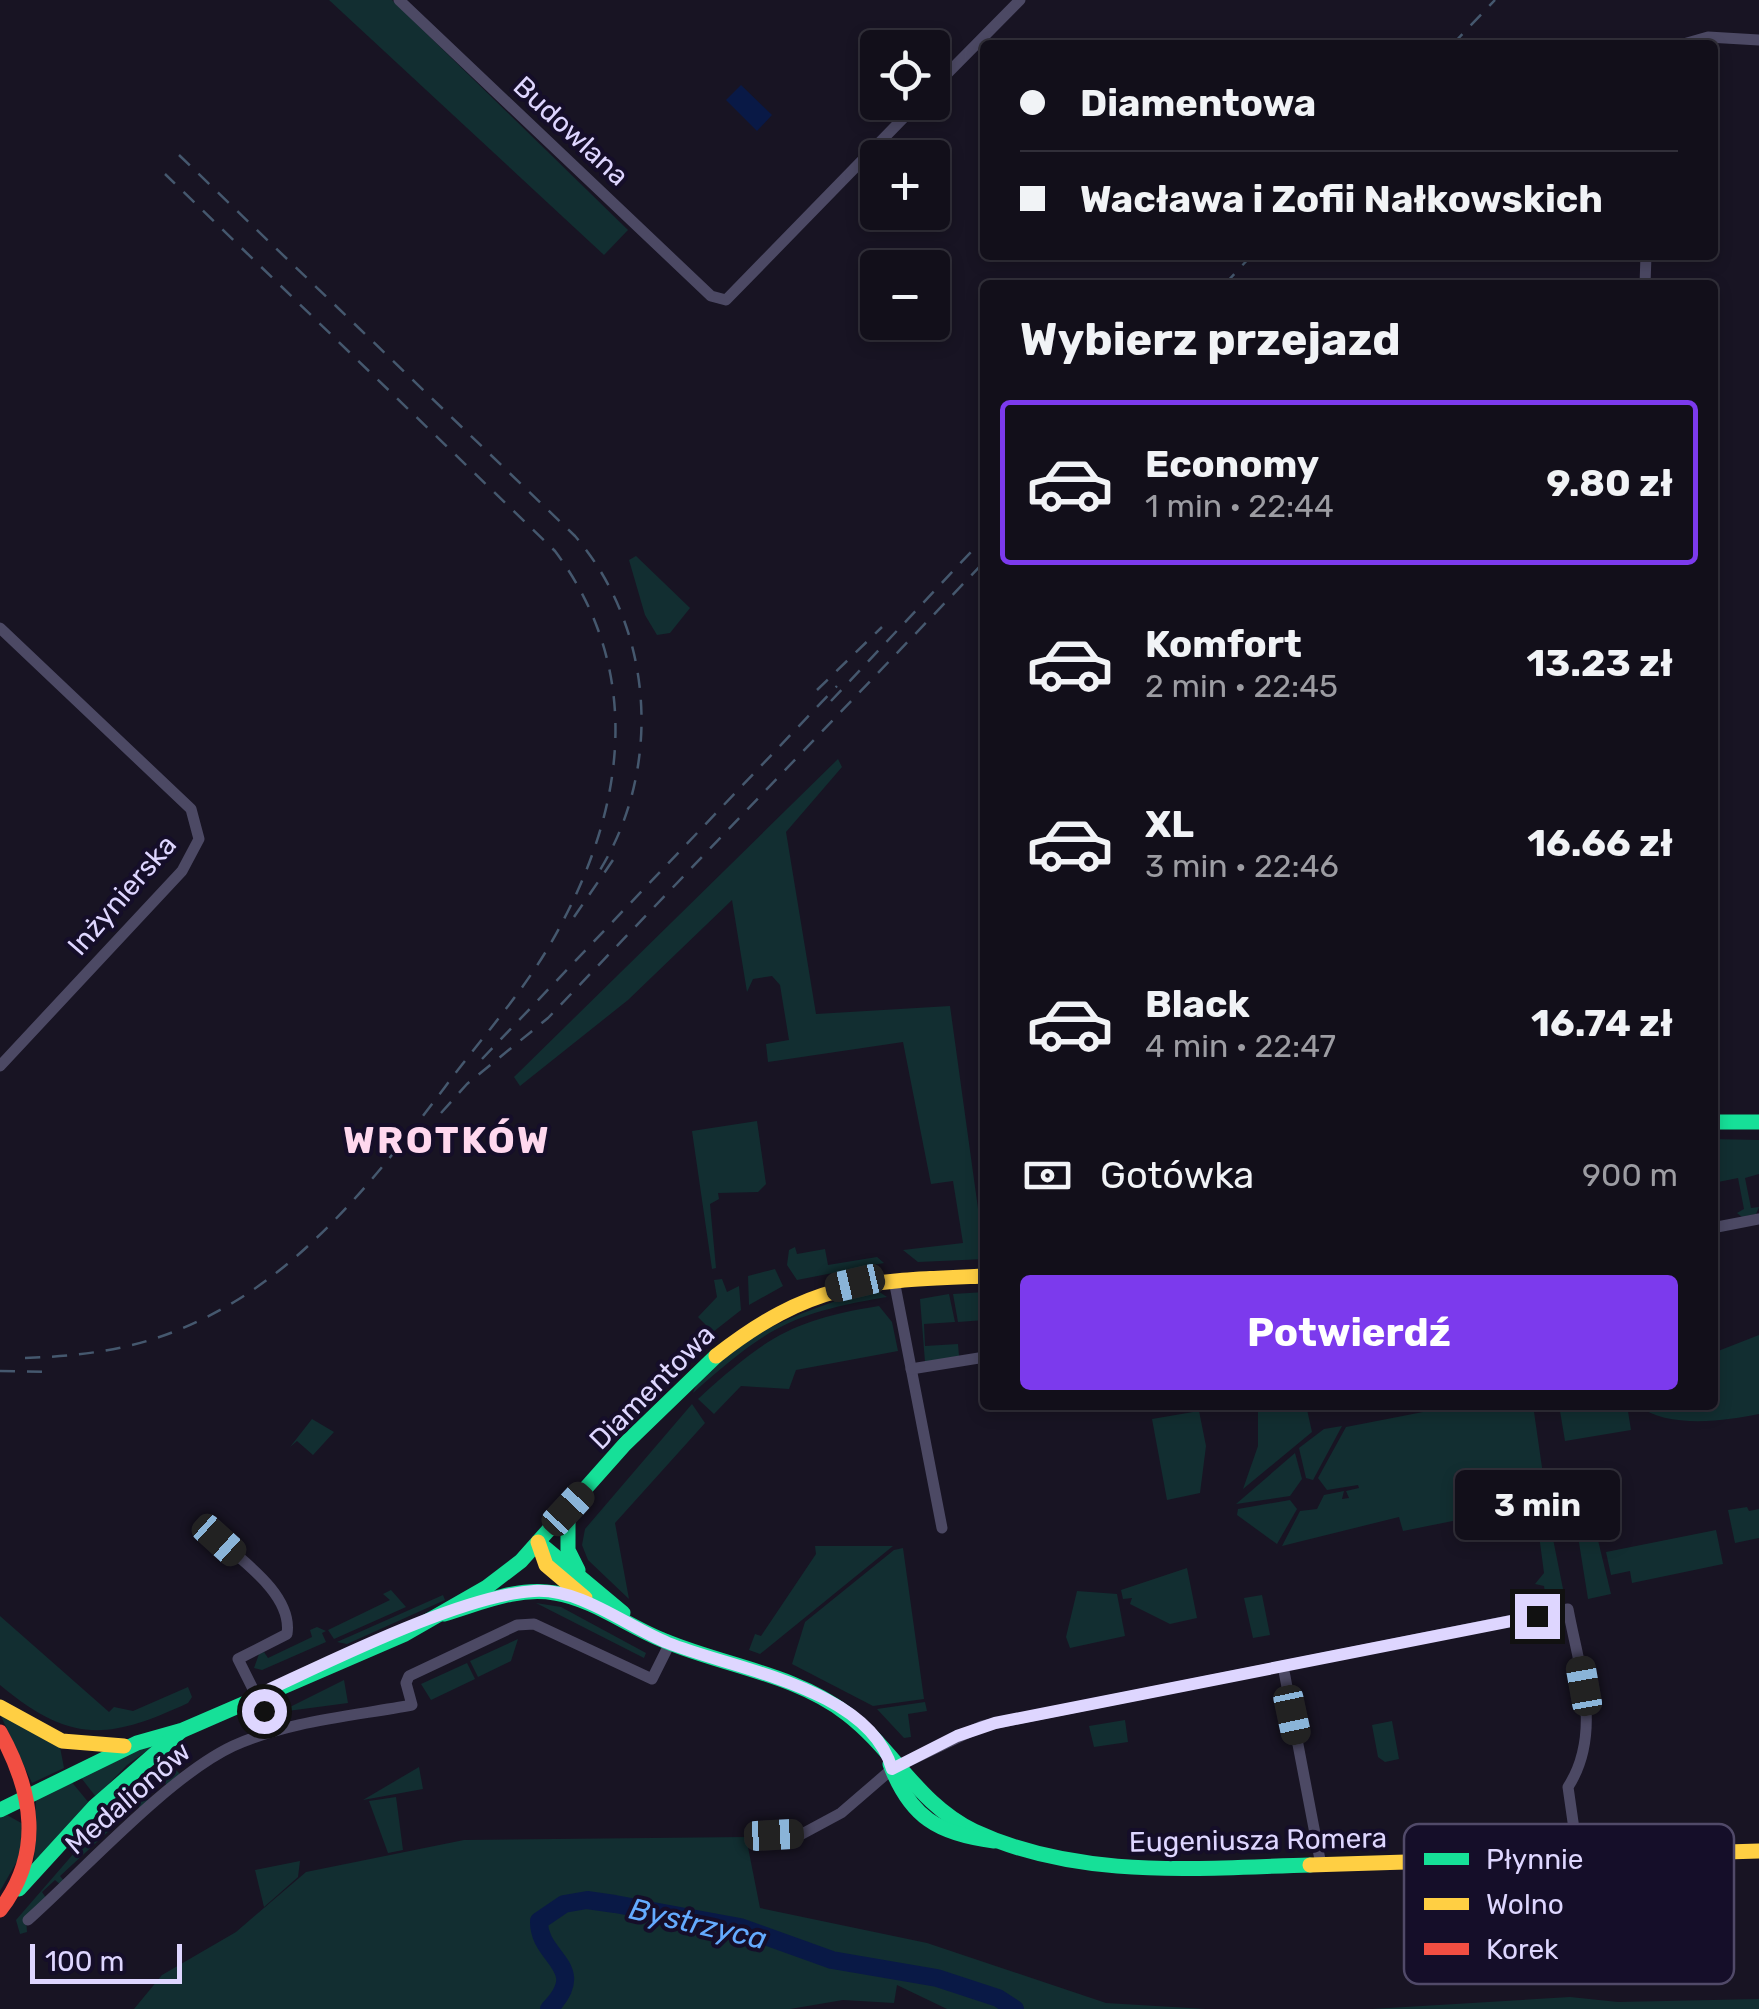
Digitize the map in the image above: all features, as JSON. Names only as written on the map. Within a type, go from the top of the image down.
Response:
[{"type":"street","name":"Budowlana","points":[[399,0],[711,296]]},
{"type":"street","points":[[980,40],[1020,0]]},
{"type":"street","points":[[1696,40],[1708,36],[1759,40]]},
{"type":"street","points":[[950,71],[980,40]]},
{"type":"street","points":[[700,307],[711,296],[726,300],[901,120]]},
{"type":"street","name":"Inżynierska","points":[[0,628],[191,809],[199,839],[182,871],[0,1066]]},
{"type":"street","points":[[1718,1122],[1759,1122]]},
{"type":"street","points":[[1718,1227],[1759,1219]]},
{"type":"street","name":"Diamentowa","points":[[0,1810],[128,1746],[183,1730],[444,1614],[503,1578],[691,1377],[748,1328],[834,1288],[894,1280],[980,1276]]},
{"type":"street","points":[[894,1280],[942,1528]]},
{"type":"street","points":[[911,1369],[980,1358]]},
{"type":"street","name":"Eugeniusza Romera","points":[[568,1509],[568,1550],[586,1581]]},
{"type":"street","points":[[219,1540],[276,1595],[289,1627],[287,1634],[238,1659],[274,1731]]},
{"type":"street","name":"Eugeniusza Romera","points":[[538,1542],[642,1631]]},
{"type":"street","name":"Eugeniusza Romera","points":[[538,1542],[546,1564],[596,1607]]},
{"type":"street","name":"Eugeniusza Romera","points":[[444,1614],[534,1591],[562,1594],[670,1644],[826,1700],[860,1722],[893,1763],[908,1805],[923,1822],[945,1834],[1118,1868],[1404,1863]]},
{"type":"street","points":[[774,1835],[802,1834],[840,1813],[893,1763],[995,1723],[1568,1610],[1580,1664],[1586,1746],[1582,1765],[1568,1787],[1573,1824]]},
{"type":"street","name":"Medalionów","points":[[28,1920],[190,1771],[230,1748],[274,1731],[412,1704],[406,1682],[409,1676],[526,1623],[652,1679],[670,1644]]},
{"type":"street","points":[[1283,1666],[1320,1865]]},
{"type":"street","points":[[0,1707],[62,1741],[128,1746]]},
{"type":"street","name":"Diamentowa","points":[[5,1903],[94,1807],[183,1730]]},
{"type":"street","points":[[0,1732],[28,1794],[30,1840],[5,1903]]},
{"type":"street","name":"Eugeniusza Romera","points":[[1734,1852],[1759,1851]]},
{"type":"green space","points":[[329,0],[392,0],[628,230],[604,255]]},
{"type":"green space","points":[[636,556],[690,608],[670,633],[657,635],[645,615],[629,560]]},
{"type":"green space","points":[[838,759],[842,767],[786,832],[816,1014],[950,1006],[980,1223],[980,1259],[918,1262],[903,1250],[963,1243],[953,1181],[931,1184],[903,1042],[768,1062],[766,1044],[789,1040],[780,985],[772,976],[753,979],[747,992],[732,900],[628,1000],[520,1086],[514,1077]]},
{"type":"green space","points":[[757,1121],[766,1184],[758,1192],[718,1193],[719,1199],[710,1204],[716,1268],[712,1269],[692,1131]]},
{"type":"green space","points":[[1718,1139],[1759,1140],[1759,1174],[1745,1178],[1751,1208],[1759,1207],[1756,1214],[1742,1217],[1737,1213],[1744,1209],[1738,1178],[1718,1182]]},
{"type":"green space","points":[[795,1247],[797,1254],[825,1249],[828,1265],[877,1257],[884,1263],[797,1280],[787,1265],[789,1250]]},
{"type":"green space","points":[[775,1269],[783,1286],[749,1305],[748,1276]]},
{"type":"green space","points":[[722,1279],[727,1292],[739,1286],[741,1310],[713,1332],[698,1317],[717,1297],[714,1280]]},
{"type":"green space","points":[[878,1291],[887,1297],[803,1317],[761,1338],[693,1393],[704,1375],[746,1341],[803,1313]]},
{"type":"green space","points":[[980,1292],[980,1320],[958,1322],[953,1294]]},
{"type":"green space","points":[[949,1294],[955,1322],[924,1324],[925,1346],[958,1344],[959,1356],[925,1362],[920,1299]]},
{"type":"green space","points":[[879,1306],[892,1322],[898,1351],[796,1370],[789,1389],[741,1386],[714,1414],[698,1399],[780,1335],[822,1318]]},
{"type":"green space","points":[[1759,1335],[1759,1414],[1714,1421],[1680,1420],[1646,1410],[1718,1410],[1718,1351]]},
{"type":"green space","points":[[692,1404],[705,1423],[615,1523],[629,1599],[588,1560],[582,1545],[585,1529]]},
{"type":"green space","points":[[1258,1410],[1307,1410],[1312,1432],[1243,1489],[1258,1446]]},
{"type":"green space","points":[[1433,1410],[1534,1410],[1547,1502],[1403,1531],[1399,1517],[1282,1546],[1300,1511],[1317,1509],[1324,1495],[1344,1491],[1342,1499],[1349,1498],[1346,1491],[1359,1488],[1358,1485],[1327,1490],[1318,1478],[1346,1427]]},
{"type":"green space","points":[[1560,1410],[1628,1410],[1631,1430],[1565,1441]]},
{"type":"green space","points":[[1199,1411],[1206,1446],[1200,1493],[1167,1500],[1152,1419]]},
{"type":"green space","points":[[312,1419],[334,1432],[313,1455],[297,1441],[290,1447]]},
{"type":"green space","points":[[1342,1426],[1313,1480],[1306,1478],[1299,1448],[1324,1429]]},
{"type":"green space","points":[[1295,1453],[1302,1479],[1290,1496],[1236,1504]]},
{"type":"green space","points":[[1290,1500],[1297,1509],[1277,1544],[1237,1515],[1238,1509]]},
{"type":"green space","points":[[1747,1507],[1749,1511],[1759,1509],[1759,1538],[1735,1543],[1728,1510]]},
{"type":"green space","points":[[1547,1509],[1564,1594],[1562,1600],[1541,1605],[1538,1602],[1546,1600],[1544,1586],[1535,1584],[1544,1573],[1536,1512]]},
{"type":"green space","points":[[1595,1528],[1611,1594],[1588,1599],[1577,1530]]},
{"type":"green space","points":[[1716,1530],[1723,1564],[1632,1583],[1630,1571],[1611,1575],[1606,1552]]},
{"type":"green space","points":[[815,1546],[893,1546],[760,1654],[749,1650],[755,1634],[761,1636],[816,1554]]},
{"type":"green space","points":[[903,1548],[924,1699],[873,1706],[792,1664],[805,1622],[894,1550]]},
{"type":"green space","points":[[1187,1568],[1197,1618],[1170,1624],[1130,1604],[1132,1598],[1123,1599],[1121,1590]]},
{"type":"green space","points":[[391,1590],[406,1607],[334,1639],[328,1630],[390,1600],[383,1594]]},
{"type":"green space","points":[[1077,1591],[1117,1594],[1125,1636],[1070,1648],[1066,1637]]},
{"type":"green space","points":[[443,1595],[445,1600],[347,1644],[337,1642]]},
{"type":"green space","points":[[1262,1595],[1270,1635],[1253,1638],[1244,1598]]},
{"type":"green space","points":[[536,1603],[561,1607],[646,1653],[644,1658]]},
{"type":"green space","points":[[0,1616],[109,1712],[114,1707],[133,1711],[188,1687],[192,1697],[188,1703],[160,1715],[112,1729],[91,1730],[48,1718],[0,1685]]},
{"type":"green space","points":[[317,1627],[326,1631],[322,1633],[326,1642],[262,1670],[254,1668],[259,1654],[264,1652],[268,1658],[312,1637],[310,1630]]},
{"type":"green space","points":[[518,1639],[511,1661],[478,1677],[470,1661]]},
{"type":"green space","points":[[467,1663],[475,1679],[431,1700],[421,1684]]},
{"type":"green space","points":[[344,1680],[348,1703],[280,1712]]},
{"type":"green space","points":[[925,1702],[927,1711],[908,1714],[911,1737],[904,1738],[877,1709]]},
{"type":"green space","points":[[0,1714],[60,1747],[64,1768],[32,1783]]},
{"type":"green space","points":[[1125,1720],[1128,1742],[1094,1747],[1089,1726]]},
{"type":"green space","points":[[1392,1721],[1399,1759],[1385,1762],[1378,1757],[1372,1725]]},
{"type":"green space","points":[[166,1737],[127,1765],[96,1797],[79,1775]]},
{"type":"green space","points":[[419,1767],[423,1789],[363,1800]]},
{"type":"green space","points":[[176,1770],[180,1774],[168,1786],[163,1781],[145,1798],[149,1803],[142,1810],[137,1805],[60,1876],[64,1881],[61,1885],[55,1880],[42,1892],[46,1898],[26,1918],[27,1932],[20,1934],[16,1920],[101,1822]]},
{"type":"green space","points":[[70,1780],[89,1803],[34,1863],[36,1797]]},
{"type":"green space","points":[[396,1797],[403,1850],[388,1853],[369,1801]]},
{"type":"green space","points":[[7,1815],[23,1824],[20,1856],[0,1891],[0,1818]]},
{"type":"green space","points":[[746,1837],[760,1908],[927,1943],[1106,2003],[1206,2009],[947,2009],[897,1985],[894,2003],[843,2000],[790,2009],[134,2009],[162,1975],[236,1932],[306,1872],[464,1840]]},
{"type":"green space","points":[[300,1861],[298,1877],[264,1907],[255,1870]]},
{"type":"green space","points":[[1570,1997],[1618,2002],[1759,1999],[1759,2009],[1372,2009]]},
{"type":"water","points":[[741,85],[772,115],[757,131],[726,100]]},
{"type":"waterway","name":"Bystrzyca","points":[[549,2009],[561,1994],[564,1972],[546,1945],[539,1921],[564,1904],[587,1900],[740,1927],[832,1960],[937,1978],[998,1998],[1015,2009]]},
{"type":"railway","points":[[1457,40],[1495,0]]},
{"type":"railway","points":[[179,155],[575,536],[601,573],[621,613],[634,655],[641,699],[641,743],[634,787],[620,830],[600,870]]},
{"type":"railway","points":[[25,1358],[108,1350],[183,1328],[265,1281],[349,1205],[399,1147],[548,948],[594,850],[608,799],[615,749],[614,698],[604,648],[585,599],[555,551],[165,174]]},
{"type":"railway","points":[[1229,280],[1247,260]]},
{"type":"railway","points":[[831,701],[980,542]]},
{"type":"railway","points":[[441,1113],[467,1084],[548,1018],[980,566]]},
{"type":"railway","points":[[817,690],[882,627]]},
{"type":"railway","points":[[482,1059],[837,686]]},
{"type":"railway","points":[[574,917],[613,860]]},
{"type":"railway","points":[[0,1371],[50,1372]]},
{"type":"traffic: fast","points":[[1718,1122],[1759,1122]]},
{"type":"traffic: fast","points":[[0,1810],[137,1743],[183,1730],[405,1634],[487,1587],[521,1561],[625,1444],[716,1356]]},
{"type":"traffic: fast","points":[[568,1509],[568,1550],[578,1570]]},
{"type":"traffic: fast","points":[[538,1542],[623,1613]]},
{"type":"traffic: fast","points":[[444,1614],[512,1594],[555,1593],[583,1601],[688,1650],[805,1689],[864,1728],[922,1792],[954,1820],[1014,1847],[1055,1857],[1139,1868],[1310,1865]]},
{"type":"traffic: fast","points":[[19,1889],[94,1807],[181,1731]]},
{"type":"traffic: fast","points":[[890,1764],[907,1797],[928,1820],[957,1833],[994,1841]]},
{"type":"traffic: slow","points":[[716,1356],[782,1312],[843,1289],[874,1283],[980,1276]]},
{"type":"traffic: slow","points":[[538,1542],[546,1565],[585,1598]]},
{"type":"traffic: slow","points":[[0,1707],[62,1741],[124,1746]]},
{"type":"traffic: slow","points":[[1734,1852],[1759,1851]]},
{"type":"traffic: slow","points":[[1310,1865],[1404,1862]]},
{"type":"traffic: jam","points":[[0,1732],[20,1777],[29,1822],[23,1867],[0,1910]]},
{"type":"district","name":"WROTKÓW","points":[[447,1140]]},
{"type":"route","points":[[264,1711],[257,1695],[444,1614],[522,1592],[544,1591],[596,1607],[670,1644],[797,1686],[826,1700],[867,1728],[888,1755],[892,1769],[957,1736],[995,1723],[1537,1616]]}]
